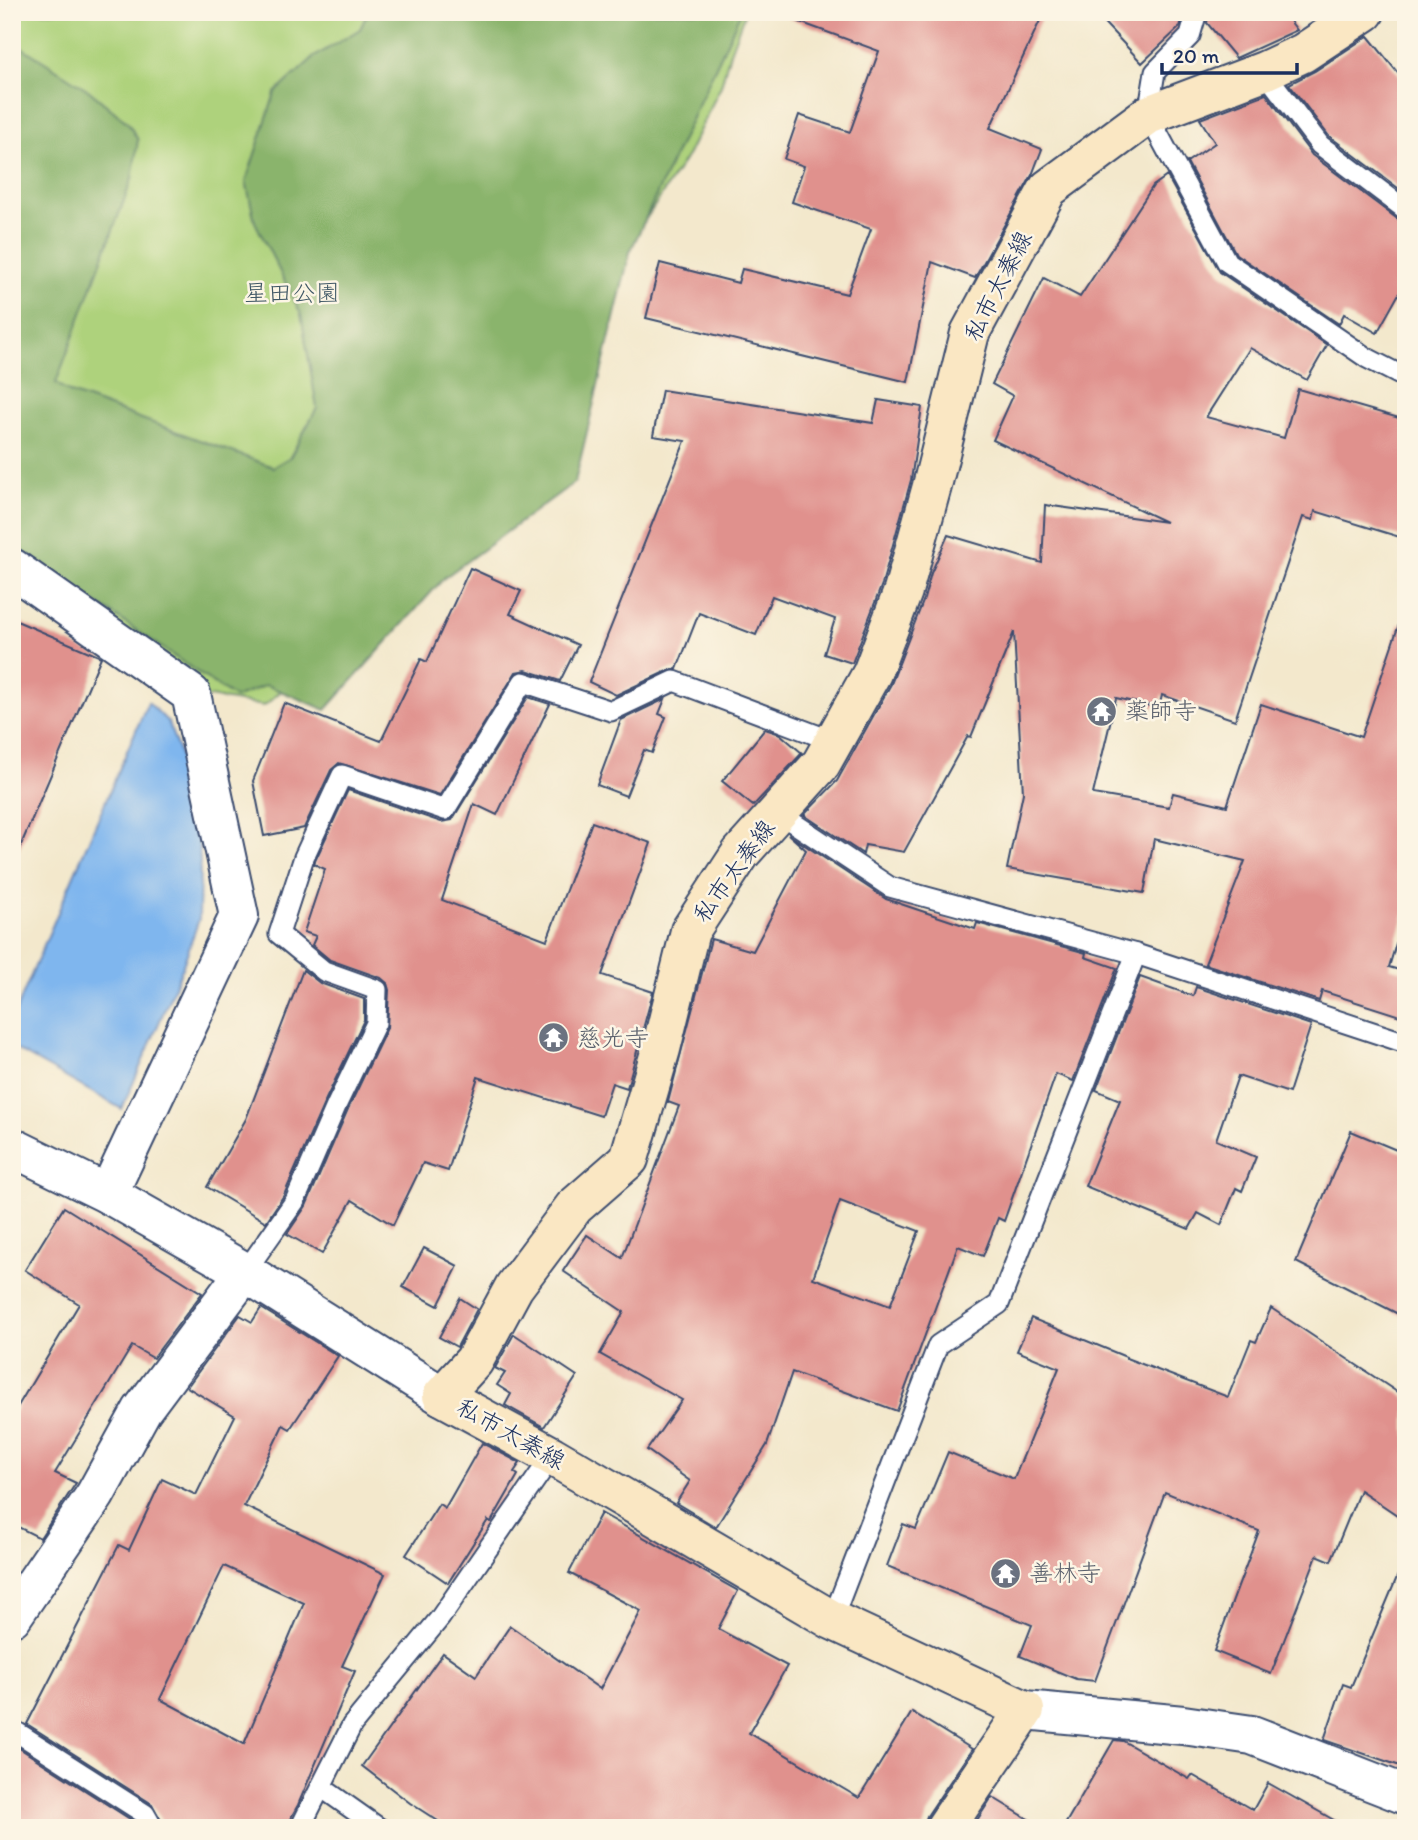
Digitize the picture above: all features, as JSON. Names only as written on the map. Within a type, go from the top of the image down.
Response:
[{"type":"main road","name":"私市太秦線","points":[[1026,1710],[832,1620],[552,1456],[442,1395],[474,1361],[514,1287],[574,1207],[629,1159],[661,1049],[690,931],[741,853],[821,764],[872,673],[903,591],[970,333],[1048,189],[1148,115],[1264,71],[1303,53],[1365,12]]},
{"type":"main road","points":[[945,1828],[1026,1710]]},
{"type":"street","points":[[12,568],[191,694],[239,916],[108,1194]]},
{"type":"street","points":[[12,1147],[108,1194],[245,1272],[442,1395]]},
{"type":"street","points":[[12,1617],[95,1495],[142,1410],[245,1272]]},
{"type":"street","points":[[1026,1710],[1183,1725],[1252,1735],[1406,1795]]},
{"type":"lane","points":[[1197,12],[1190,36],[1155,72],[1148,115],[1227,262],[1367,358],[1406,378]]},
{"type":"lane","points":[[1264,71],[1320,145],[1406,210]]},
{"type":"lane","points":[[245,1272],[295,1201],[376,1023],[377,990],[324,971],[279,934],[304,857],[342,775],[445,810],[523,682],[611,711],[674,681],[835,742]]},
{"type":"lane","points":[[777,813],[890,887],[1136,954],[1406,1043]]},
{"type":"lane","points":[[832,1620],[938,1345],[999,1304],[1136,954]]},
{"type":"lane","points":[[300,1828],[352,1724],[440,1618],[552,1456]]},
{"type":"lane","points":[[12,1730],[145,1814],[153,1828]]},
{"type":"lane","points":[[321,1787],[379,1828]]},
{"type":"green space","name":"星田公園","points":[[12,12],[745,12],[721,86],[688,154],[624,253],[320,657],[264,706],[191,694],[12,568]]},
{"type":"green space","name":"星田公園","points":[[368,12],[741,12],[630,252],[575,482],[444,578],[326,710],[266,685],[235,698],[12,545],[12,41],[87,89],[128,123],[138,140],[132,179],[56,383],[71,393],[273,467],[290,457],[317,408],[301,314],[255,222],[246,181],[275,93],[314,57],[360,29]]},
{"type":"water","points":[[148,702],[168,722],[194,793],[200,860],[199,919],[180,974],[122,1109],[12,1047],[12,1020]]},
{"type":"building","points":[[787,12],[1044,12],[990,128],[1042,149],[1032,175],[975,278],[932,262],[908,382],[646,318],[660,263],[738,283],[742,269],[847,294],[871,229],[792,202],[804,166],[784,159],[799,115],[850,132],[879,51],[786,17]]},
{"type":"building","points":[[1094,12],[1184,12],[1180,27],[1142,63]]},
{"type":"building","points":[[1209,12],[1283,12],[1297,30],[1236,58],[1207,23]]},
{"type":"building","points":[[1368,36],[1406,83],[1406,194],[1329,136],[1289,84],[1315,71]]},
{"type":"building","points":[[1266,94],[1312,155],[1399,220],[1406,222],[1406,281],[1377,333],[1344,314],[1339,324],[1236,254],[1187,162],[1215,143],[1200,119]]},
{"type":"building","points":[[1167,176],[1220,272],[1327,345],[1307,380],[1250,348],[1206,417],[1284,438],[1298,389],[1406,420],[1406,539],[1315,511],[1313,520],[1303,517],[1235,720],[1162,695],[1159,708],[1116,698],[1093,794],[1169,807],[1173,793],[1227,806],[1261,704],[1361,737],[1399,624],[1406,625],[1406,910],[1389,967],[1406,972],[1406,1018],[1322,991],[1319,1001],[1205,964],[1245,861],[1154,839],[1144,893],[1007,869],[1023,793],[1014,632],[971,737],[968,736],[904,852],[865,845],[863,854],[804,815],[837,781],[891,684],[924,599],[931,573],[948,535],[1042,563],[1045,505],[1166,522],[993,440],[1013,396],[992,384],[1044,278],[1080,297],[1153,186]]},
{"type":"building","points":[[662,390],[873,423],[878,400],[922,407],[911,480],[882,584],[852,663],[824,654],[835,619],[772,596],[756,635],[699,613],[677,669],[669,670],[616,695],[589,682],[685,441],[653,436]]},
{"type":"building","points":[[470,568],[521,591],[510,614],[578,645],[560,681],[526,670],[516,672],[440,795],[339,763],[331,770],[304,828],[264,836],[253,781],[284,703],[381,741],[421,659],[427,662]]},
{"type":"building","points":[[12,619],[101,657],[12,866]]},
{"type":"building","points":[[528,697],[550,704],[497,815],[474,804],[442,900],[547,940],[592,822],[651,843],[602,975],[653,992],[627,1088],[612,1083],[601,1116],[478,1077],[448,1171],[423,1163],[393,1225],[352,1200],[322,1254],[287,1234],[306,1206],[387,1028],[389,990],[387,983],[381,978],[330,960],[312,945],[316,936],[304,932],[325,869],[314,864],[315,861],[348,790],[441,822],[452,820]]},
{"type":"building","points":[[665,699],[659,714],[666,717],[652,753],[644,750],[626,796],[597,785],[621,720]]},
{"type":"building","points":[[765,729],[780,734],[802,753],[753,806],[722,781]]},
{"type":"building","points":[[788,834],[886,899],[975,929],[977,923],[1086,953],[1085,957],[1117,968],[1073,1081],[1056,1074],[1004,1221],[998,1218],[983,1256],[958,1246],[897,1411],[792,1372],[767,1445],[716,1527],[676,1503],[690,1481],[647,1450],[682,1400],[600,1354],[624,1312],[563,1271],[587,1235],[622,1258],[679,1106],[668,1102],[711,939],[753,951],[806,850]],"holes":[[[840,1201],[919,1231],[890,1306],[813,1278]]]},
{"type":"building","points":[[303,970],[320,983],[364,999],[364,1020],[284,1195],[266,1222],[207,1187],[246,1119]]},
{"type":"building","points":[[1140,977],[1193,996],[1196,987],[1311,1025],[1289,1093],[1238,1076],[1216,1140],[1256,1157],[1242,1191],[1236,1188],[1221,1225],[1198,1213],[1189,1229],[1085,1186],[1120,1100],[1096,1090]]},
{"type":"building","points":[[1351,1131],[1406,1154],[1406,1318],[1296,1262]]},
{"type":"building","points":[[64,1207],[202,1293],[153,1358],[132,1346],[55,1473],[76,1483],[40,1538],[12,1524],[12,1416],[79,1304],[25,1270]]},
{"type":"building","points":[[424,1248],[458,1266],[438,1306],[403,1287]]},
{"type":"building","points":[[460,1298],[477,1309],[457,1347],[439,1337]]},
{"type":"building","points":[[261,1308],[338,1356],[290,1429],[283,1425],[244,1506],[385,1574],[342,1666],[355,1671],[298,1805],[285,1828],[165,1828],[152,1804],[27,1724],[119,1545],[129,1550],[162,1479],[196,1495],[235,1416],[187,1387],[240,1315],[252,1322]],"holes":[[[224,1566],[304,1603],[244,1744],[160,1699]]]},
{"type":"building","points":[[1271,1308],[1406,1398],[1406,1521],[1360,1490],[1331,1561],[1317,1555],[1271,1674],[1214,1651],[1259,1531],[1165,1492],[1095,1681],[1076,1679],[1020,1656],[1032,1625],[887,1566],[903,1524],[916,1529],[948,1452],[1014,1479],[1059,1368],[1017,1351],[1031,1318],[1228,1397],[1251,1340],[1256,1342]]},
{"type":"building","points":[[514,1334],[577,1376],[544,1427],[505,1405],[511,1394],[497,1385],[505,1373],[495,1368]]},
{"type":"building","points":[[482,1443],[520,1463],[514,1472],[518,1475],[491,1522],[488,1520],[448,1583],[406,1555],[439,1504],[445,1508]]},
{"type":"building","points":[[601,1513],[738,1591],[718,1629],[787,1666],[749,1733],[859,1798],[912,1712],[972,1749],[927,1816],[923,1828],[449,1828],[410,1803],[362,1766],[443,1653],[476,1676],[510,1626],[600,1689],[641,1611],[569,1573]]},
{"type":"building","points":[[1405,1558],[1406,1768],[1324,1740],[1343,1684],[1351,1687]]},
{"type":"building","points":[[1114,1740],[1123,1741],[1189,1779],[1192,1775],[1253,1810],[1268,1783],[1348,1828],[1063,1828]]},
{"type":"building","points":[[16,1746],[136,1823],[139,1828],[12,1828],[12,1753]]},
{"type":"building","points":[[992,1797],[1043,1828],[972,1828]]},
{"type":"place","name":"薬師寺","points":[[1102,711]]},
{"type":"place","name":"慈光寺","points":[[554,1038]]},
{"type":"place","name":"善林寺","points":[[1006,1573]]}]
